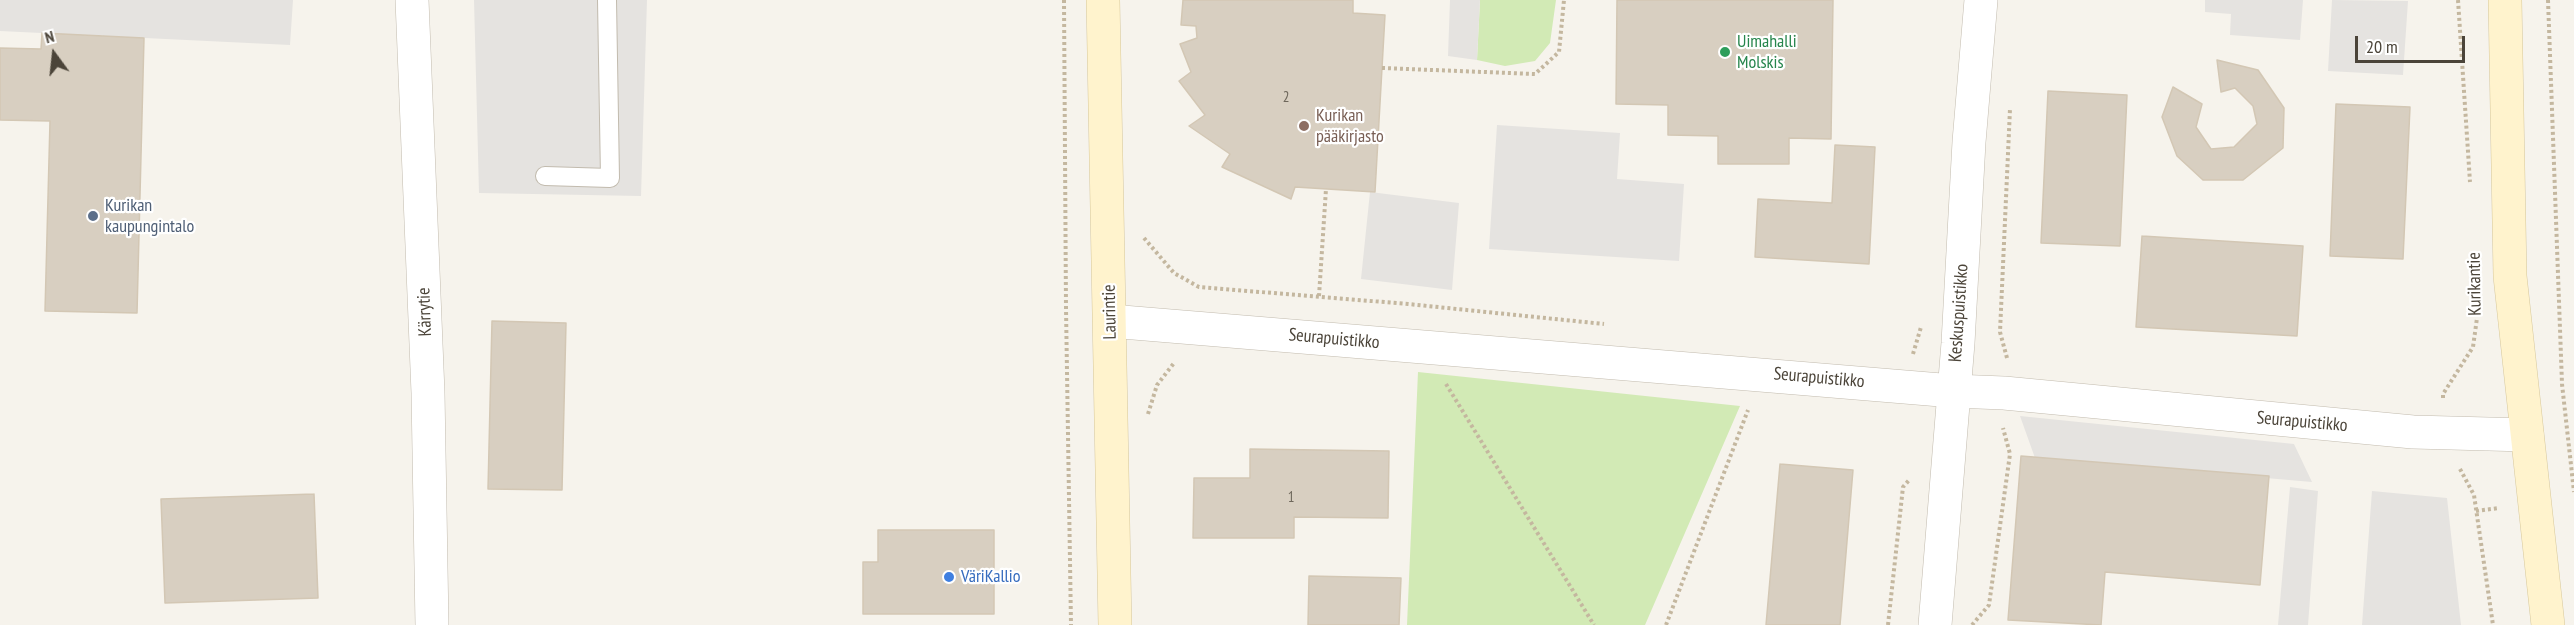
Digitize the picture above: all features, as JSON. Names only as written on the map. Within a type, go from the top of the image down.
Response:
[{"type":"street","name":"Kärrytie","points":[[412,0],[428,393],[432,625]]},
{"type":"street","name":"Laurintie","points":[[1103,0],[1115,625]]},
{"type":"street","name":"Keskuspuistikko","points":[[1935,625],[1981,0]]},
{"type":"street","name":"Kurikantie","points":[[2505,0],[2510,276],[2548,625]]},
{"type":"street","name":"Seurapuistikko","points":[[1110,321],[1953,391],[2004,393],[2362,427],[2527,435]]},
{"type":"lane","points":[[545,176],[610,178],[608,0]]},
{"type":"path","points":[[1064,0],[1065,296],[1071,625]]},
{"type":"path","points":[[1382,68],[1535,74],[1559,52],[1564,0]]},
{"type":"path","points":[[2458,0],[2470,184]]},
{"type":"path","points":[[2548,0],[2562,384],[2574,492]]},
{"type":"path","points":[[1972,625],[1989,605],[2010,454],[2003,432],[2007,359],[2000,332],[2010,104]]},
{"type":"path","points":[[1319,296],[1326,189]]},
{"type":"path","points":[[1139,232],[1174,273],[1199,287],[1197,353],[1174,362],[1157,385],[1146,419]]},
{"type":"path","name":"Kurikantie","points":[[2478,314],[2473,347],[2443,394],[2456,463],[2474,495],[2493,625]]},
{"type":"path","points":[[1446,384],[1593,625]]},
{"type":"path","points":[[1666,625],[1752,399]]},
{"type":"path","points":[[1888,625],[1903,487],[1917,470]]},
{"type":"green space","points":[[1480,0],[1556,0],[1550,43],[1535,61],[1505,66],[1477,60]]},
{"type":"green space","points":[[1418,372],[1740,406],[1645,625],[1407,625]]},
{"type":"shaded area","points":[[0,0],[293,0],[290,45],[0,31]]},
{"type":"shaded area","points":[[474,0],[647,0],[641,196],[479,193]]},
{"type":"shaded area","points":[[1450,0],[1480,0],[1477,60],[1448,56]]},
{"type":"shaded area","points":[[2205,0],[2303,0],[2300,40],[2230,35],[2231,14],[2205,12]]},
{"type":"shaded area","points":[[2332,0],[2408,1],[2403,75],[2328,71]]},
{"type":"shaded area","points":[[1497,125],[1620,133],[1617,179],[1684,184],[1679,261],[1489,249]]},
{"type":"shaded area","points":[[1370,192],[1459,203],[1452,290],[1361,279]]},
{"type":"shaded area","points":[[2020,416],[2294,444],[2312,482],[2035,458]]},
{"type":"shaded area","points":[[2290,487],[2318,491],[2308,625],[2278,625]]},
{"type":"shaded area","points":[[2372,491],[2447,498],[2461,625],[2362,625]]},
{"type":"building","points":[[1183,0],[1353,0],[1353,13],[1385,15],[1375,192],[1295,187],[1291,199],[1222,167],[1230,154],[1189,126],[1205,115],[1179,81],[1191,72],[1180,44],[1197,38],[1196,26],[1181,25]]},
{"type":"building","name":"Uimahalli Molskis","points":[[1617,0],[1833,0],[1831,139],[1789,138],[1789,164],[1718,164],[1718,136],[1668,135],[1668,105],[1616,104]]},
{"type":"building","name":"Kurikan kaupungintalo","points":[[42,33],[144,38],[137,313],[45,311],[50,121],[0,120],[0,48],[41,49]]},
{"type":"building","points":[[2217,60],[2258,70],[2284,108],[2283,148],[2243,180],[2203,180],[2177,156],[2162,117],[2173,87],[2202,104],[2196,127],[2211,149],[2234,147],[2257,124],[2253,106],[2235,88],[2221,92]]},
{"type":"building","points":[[2048,91],[2127,95],[2120,246],[2041,243]]},
{"type":"building","points":[[2336,104],[2410,107],[2403,259],[2330,256]]},
{"type":"building","points":[[1835,145],[1875,147],[1869,264],[1755,257],[1758,199],[1832,203]]},
{"type":"building","points":[[2142,236],[2303,246],[2297,336],[2136,327]]},
{"type":"building","points":[[492,321],[566,323],[562,490],[488,489]]},
{"type":"building","points":[[1250,449],[1389,451],[1388,518],[1294,517],[1294,538],[1193,538],[1194,478],[1250,478]]},
{"type":"building","points":[[2021,456],[2269,476],[2260,585],[2105,572],[2101,625],[2008,620]]},
{"type":"building","points":[[1780,464],[1853,470],[1840,625],[1766,625]]},
{"type":"building","points":[[314,494],[318,598],[165,603],[161,499]]},
{"type":"building","points":[[878,530],[994,530],[994,614],[863,614],[863,562],[878,562]]},
{"type":"building","points":[[1309,576],[1401,578],[1399,625],[1308,625]]},
{"type":"place","name":"Uimahalli Molskis","points":[[1725,52]]},
{"type":"place","name":"Kurikan pääkirjasto","points":[[1304,126]]},
{"type":"place","name":"Kurikan kaupungintalo","points":[[93,216]]},
{"type":"place","name":"VäriKallio","points":[[949,577]]}]
